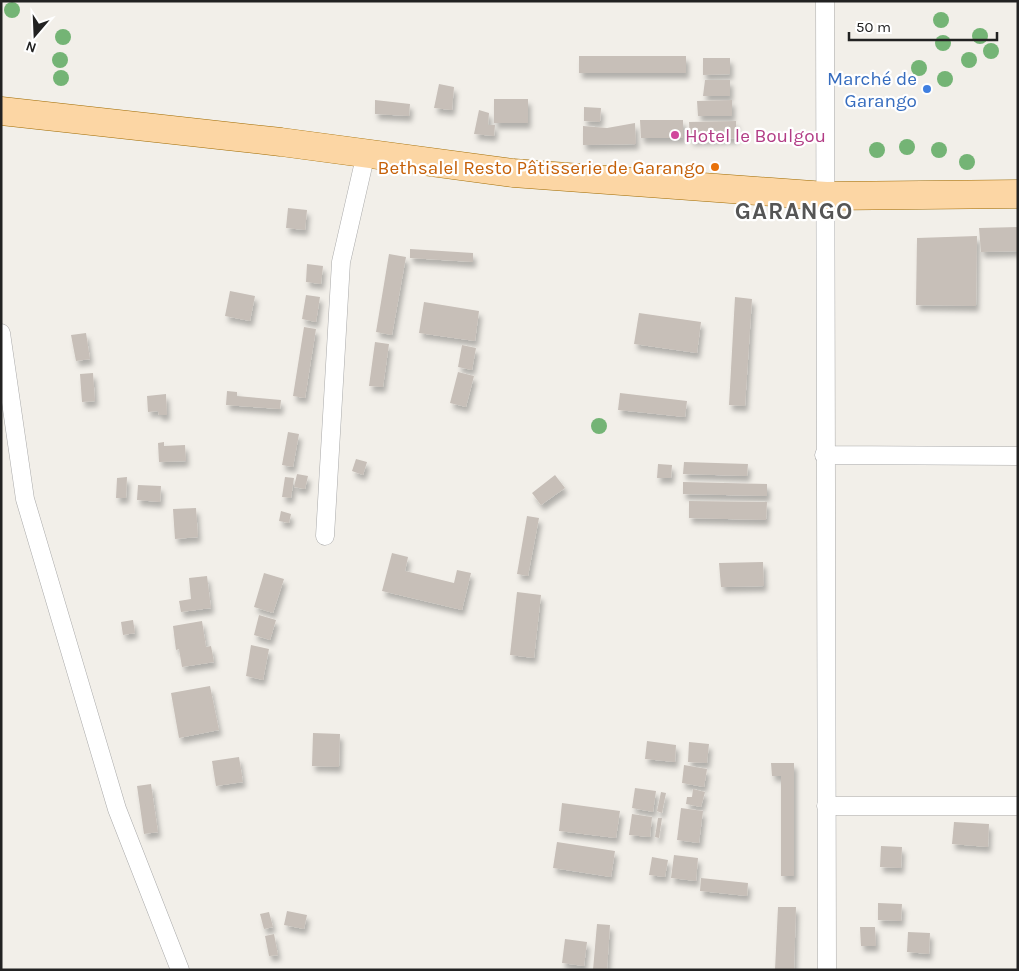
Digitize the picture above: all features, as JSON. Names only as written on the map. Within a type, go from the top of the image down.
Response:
[{"type":"main road","points":[[1,112],[366,153],[459,168],[513,173],[826,196],[1018,194]]},
{"type":"street","points":[[825,1],[824,454],[827,970]]},
{"type":"street","points":[[324,536],[341,262],[366,153]]},
{"type":"street","points":[[1,333],[25,499],[117,809],[180,970]]},
{"type":"street","points":[[824,454],[1018,456]]},
{"type":"street","points":[[826,806],[1018,806]]},
{"type":"building","points":[[579,56],[686,56],[686,73],[579,73]]},
{"type":"building","points":[[703,58],[730,58],[730,74],[703,75]]},
{"type":"building","points":[[705,80],[730,80],[730,96],[703,96]]},
{"type":"building","points":[[439,84],[454,87],[452,110],[434,108]]},
{"type":"building","points":[[494,99],[528,99],[528,123],[494,123]]},
{"type":"building","points":[[375,100],[410,104],[409,116],[375,114]]},
{"type":"building","points":[[732,100],[732,116],[698,116],[697,101]]},
{"type":"building","points":[[584,107],[601,108],[600,122],[584,121]]},
{"type":"building","points":[[479,110],[489,113],[488,125],[495,125],[494,136],[474,134]]},
{"type":"building","points":[[640,120],[683,120],[683,138],[641,138]]},
{"type":"building","points":[[736,121],[736,138],[690,140],[689,122]]},
{"type":"building","points":[[635,123],[636,144],[583,145],[583,126],[607,128]]},
{"type":"building","points":[[288,208],[307,210],[305,230],[286,228]]},
{"type":"building","points":[[1018,227],[1018,251],[981,252],[979,228]]},
{"type":"building","points":[[977,236],[976,306],[916,305],[917,238]]},
{"type":"building","points":[[410,249],[473,253],[473,262],[410,258]]},
{"type":"building","points":[[389,254],[406,257],[392,335],[376,332]]},
{"type":"building","points":[[307,264],[323,266],[321,284],[306,282]]},
{"type":"building","points":[[230,291],[255,296],[250,321],[225,316]]},
{"type":"building","points":[[306,295],[320,297],[316,322],[302,319]]},
{"type":"building","points":[[735,297],[752,299],[745,406],[729,405]]},
{"type":"building","points":[[424,302],[479,311],[475,341],[419,333]]},
{"type":"building","points":[[639,313],[701,322],[697,353],[634,344]]},
{"type":"building","points":[[304,327],[316,329],[305,398],[293,396]]},
{"type":"building","points":[[86,333],[90,359],[76,361],[71,335]]},
{"type":"building","points":[[375,342],[389,344],[383,387],[369,386]]},
{"type":"building","points":[[462,345],[476,348],[472,370],[458,367]]},
{"type":"building","points":[[458,372],[474,376],[466,407],[450,403]]},
{"type":"building","points":[[93,373],[95,401],[82,402],[80,374]]},
{"type":"building","points":[[227,391],[237,392],[237,396],[281,400],[280,409],[226,405]]},
{"type":"building","points":[[620,393],[687,401],[685,417],[618,410]]},
{"type":"building","points":[[166,394],[167,415],[159,415],[158,411],[148,412],[147,396]]},
{"type":"building","points":[[288,432],[299,434],[293,467],[282,465]]},
{"type":"building","points":[[164,442],[164,446],[185,445],[186,461],[159,462],[158,443]]},
{"type":"building","points":[[356,459],[367,462],[363,475],[352,471]]},
{"type":"building","points":[[684,462],[748,464],[747,476],[683,474]]},
{"type":"building","points":[[658,464],[672,465],[671,478],[657,478]]},
{"type":"building","points":[[297,474],[308,476],[305,489],[294,487]]},
{"type":"building","points":[[555,475],[565,488],[541,505],[532,493]]},
{"type":"building","points":[[127,477],[126,498],[116,498],[117,478]]},
{"type":"building","points":[[285,477],[294,478],[291,498],[282,497]]},
{"type":"building","points":[[683,482],[767,484],[767,496],[683,494]]},
{"type":"building","points":[[138,485],[161,486],[160,502],[137,500]]},
{"type":"building","points":[[689,501],[767,502],[766,520],[689,518]]},
{"type":"building","points":[[196,508],[198,537],[175,539],[173,509]]},
{"type":"building","points":[[281,511],[291,514],[289,523],[279,521]]},
{"type":"building","points":[[527,516],[539,518],[528,576],[517,574]]},
{"type":"building","points":[[392,553],[408,557],[405,571],[454,583],[457,570],[471,573],[462,610],[382,591]]},
{"type":"building","points":[[763,562],[764,586],[721,587],[719,563]]},
{"type":"building","points":[[264,573],[284,579],[273,613],[254,607]]},
{"type":"building","points":[[207,576],[211,608],[181,612],[179,601],[191,599],[189,578]]},
{"type":"building","points":[[517,592],[541,595],[534,658],[510,655]]},
{"type":"building","points":[[259,615],[276,620],[270,640],[254,635]]},
{"type":"building","points":[[133,620],[135,633],[123,635],[121,622]]},
{"type":"building","points":[[202,621],[206,647],[211,646],[214,662],[182,667],[179,649],[176,650],[173,626]]},
{"type":"building","points":[[251,645],[269,649],[263,680],[246,676]]},
{"type":"building","points":[[210,686],[219,730],[179,738],[171,693]]},
{"type":"building","points":[[313,733],[340,734],[339,767],[312,766]]},
{"type":"building","points":[[647,741],[676,745],[675,762],[645,759]]},
{"type":"building","points":[[689,742],[709,744],[707,763],[688,762]]},
{"type":"building","points":[[239,757],[243,782],[216,786],[212,761]]},
{"type":"building","points":[[771,763],[794,763],[794,876],[781,876],[781,776],[772,776]]},
{"type":"building","points":[[684,765],[707,769],[704,787],[682,783]]},
{"type":"building","points":[[151,784],[158,832],[144,834],[137,786]]},
{"type":"building","points":[[635,788],[656,791],[653,812],[632,808]]},
{"type":"building","points":[[693,789],[705,792],[701,807],[686,804],[687,797],[692,797]]},
{"type":"building","points":[[661,792],[666,793],[662,813],[657,811]]},
{"type":"building","points":[[562,803],[620,811],[616,838],[559,831]]},
{"type":"building","points":[[681,808],[703,811],[699,843],[677,840]]},
{"type":"building","points":[[632,814],[652,817],[650,837],[629,835]]},
{"type":"building","points":[[658,818],[662,818],[659,838],[655,837]]},
{"type":"building","points":[[954,822],[989,824],[988,847],[952,844]]},
{"type":"building","points":[[557,842],[615,851],[611,877],[553,868]]},
{"type":"building","points":[[881,846],[902,847],[901,868],[880,867]]},
{"type":"building","points":[[674,855],[698,858],[696,881],[671,878]]},
{"type":"building","points":[[652,857],[668,860],[665,877],[649,875]]},
{"type":"building","points":[[701,878],[748,883],[747,896],[700,891]]},
{"type":"building","points":[[878,903],[902,904],[901,921],[878,920]]},
{"type":"building","points":[[778,907],[796,907],[794,970],[775,970]]},
{"type":"building","points":[[287,911],[307,915],[304,929],[284,925]]},
{"type":"building","points":[[269,912],[273,927],[264,929],[260,914]]},
{"type":"building","points":[[597,924],[610,925],[607,970],[593,970]]},
{"type":"building","points":[[860,927],[875,927],[876,946],[861,946]]},
{"type":"building","points":[[908,932],[930,933],[929,954],[907,952]]},
{"type":"building","points":[[274,934],[278,955],[269,956],[265,936]]},
{"type":"building","points":[[565,939],[587,942],[584,966],[562,963]]},
{"type":"place","name":"Marché de Garango","points":[[927,89]]},
{"type":"place","name":"Hotel le Boulgou","points":[[675,135]]},
{"type":"place","name":"Bethsalel Resto Pâtisserie de Garango","points":[[715,167]]},
{"type":"district","name":"GARANGO","points":[[794,211]]}]
